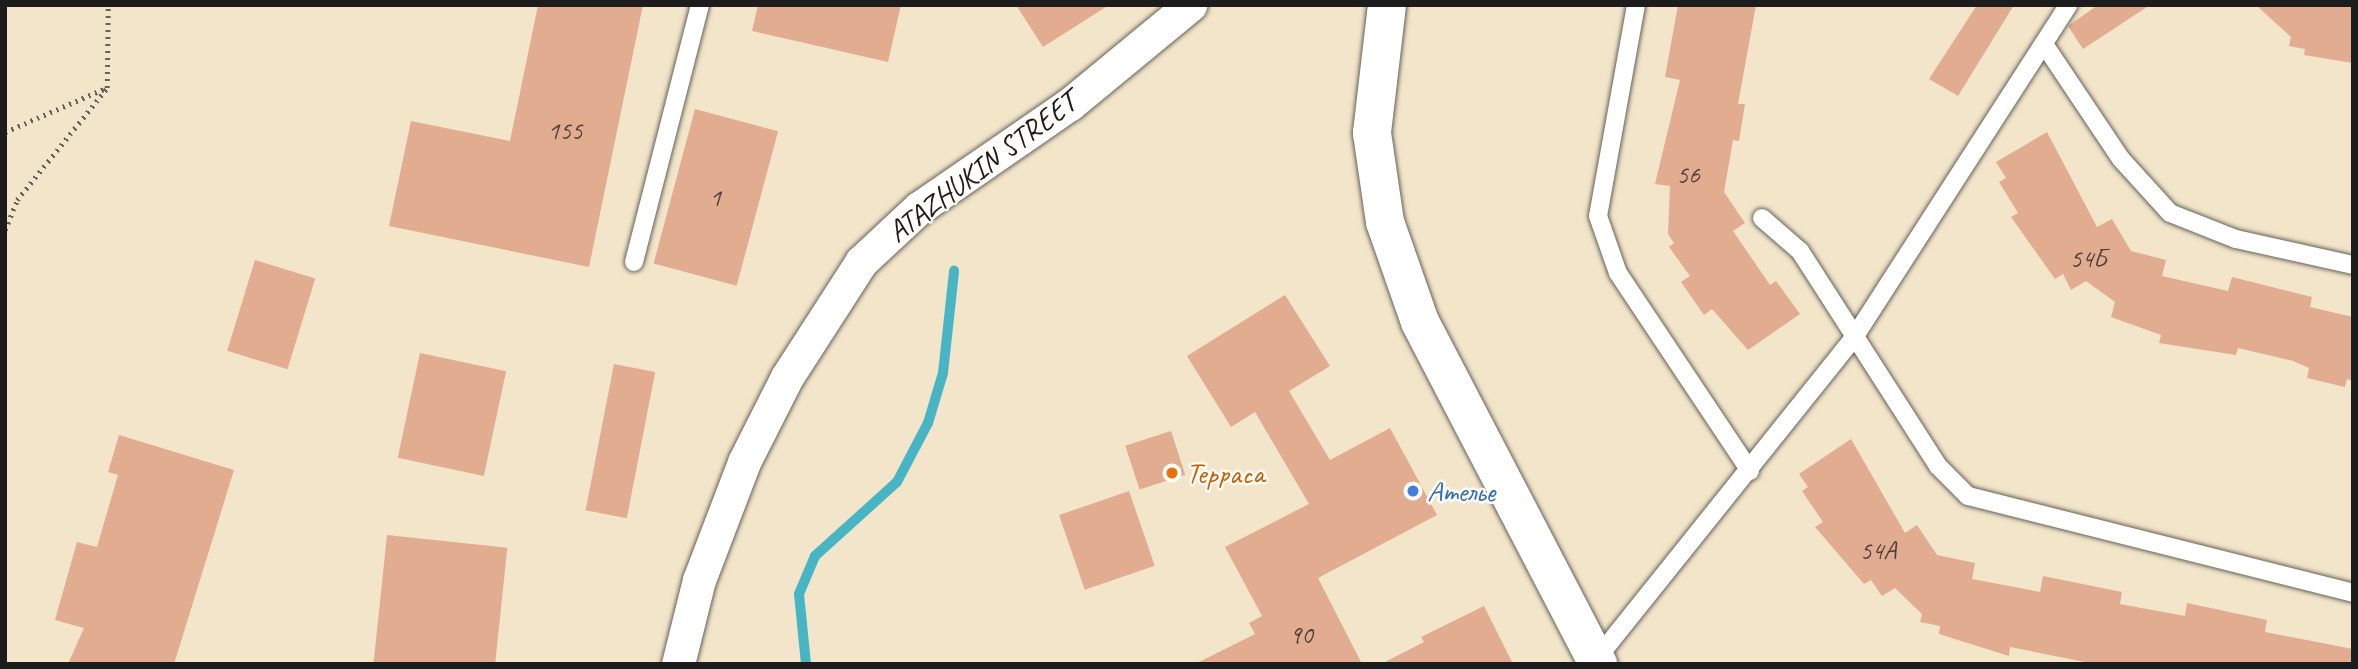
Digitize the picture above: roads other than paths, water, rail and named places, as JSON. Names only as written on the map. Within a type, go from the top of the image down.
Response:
[{"type":"main road","points":[[1387,5],[1372,133],[1385,222],[1420,322],[1594,663]]},
{"type":"street","name":"ATAZHUKIN STREET","points":[[685,662],[699,580],[744,462],[787,377],[861,262],[919,208],[1070,104],[1190,5]]},
{"type":"lane","points":[[634,262],[700,5]]},
{"type":"lane","points":[[1636,5],[1598,216],[1618,273],[1750,471]]},
{"type":"lane","points":[[1594,663],[1855,337],[2046,47],[2068,5]]},
{"type":"lane","points":[[2046,47],[2121,159],[2170,213],[2236,239],[2353,265]]},
{"type":"lane","points":[[1762,218],[1800,251],[1938,466],[1968,496],[2353,593]]},
{"type":"waterway","points":[[806,664],[799,594],[815,556],[897,482],[928,423],[943,373],[954,271]]},
{"type":"place","name":"Терраса","points":[[1172,473]]},
{"type":"place","name":"Ателье","points":[[1413,491]]}]
